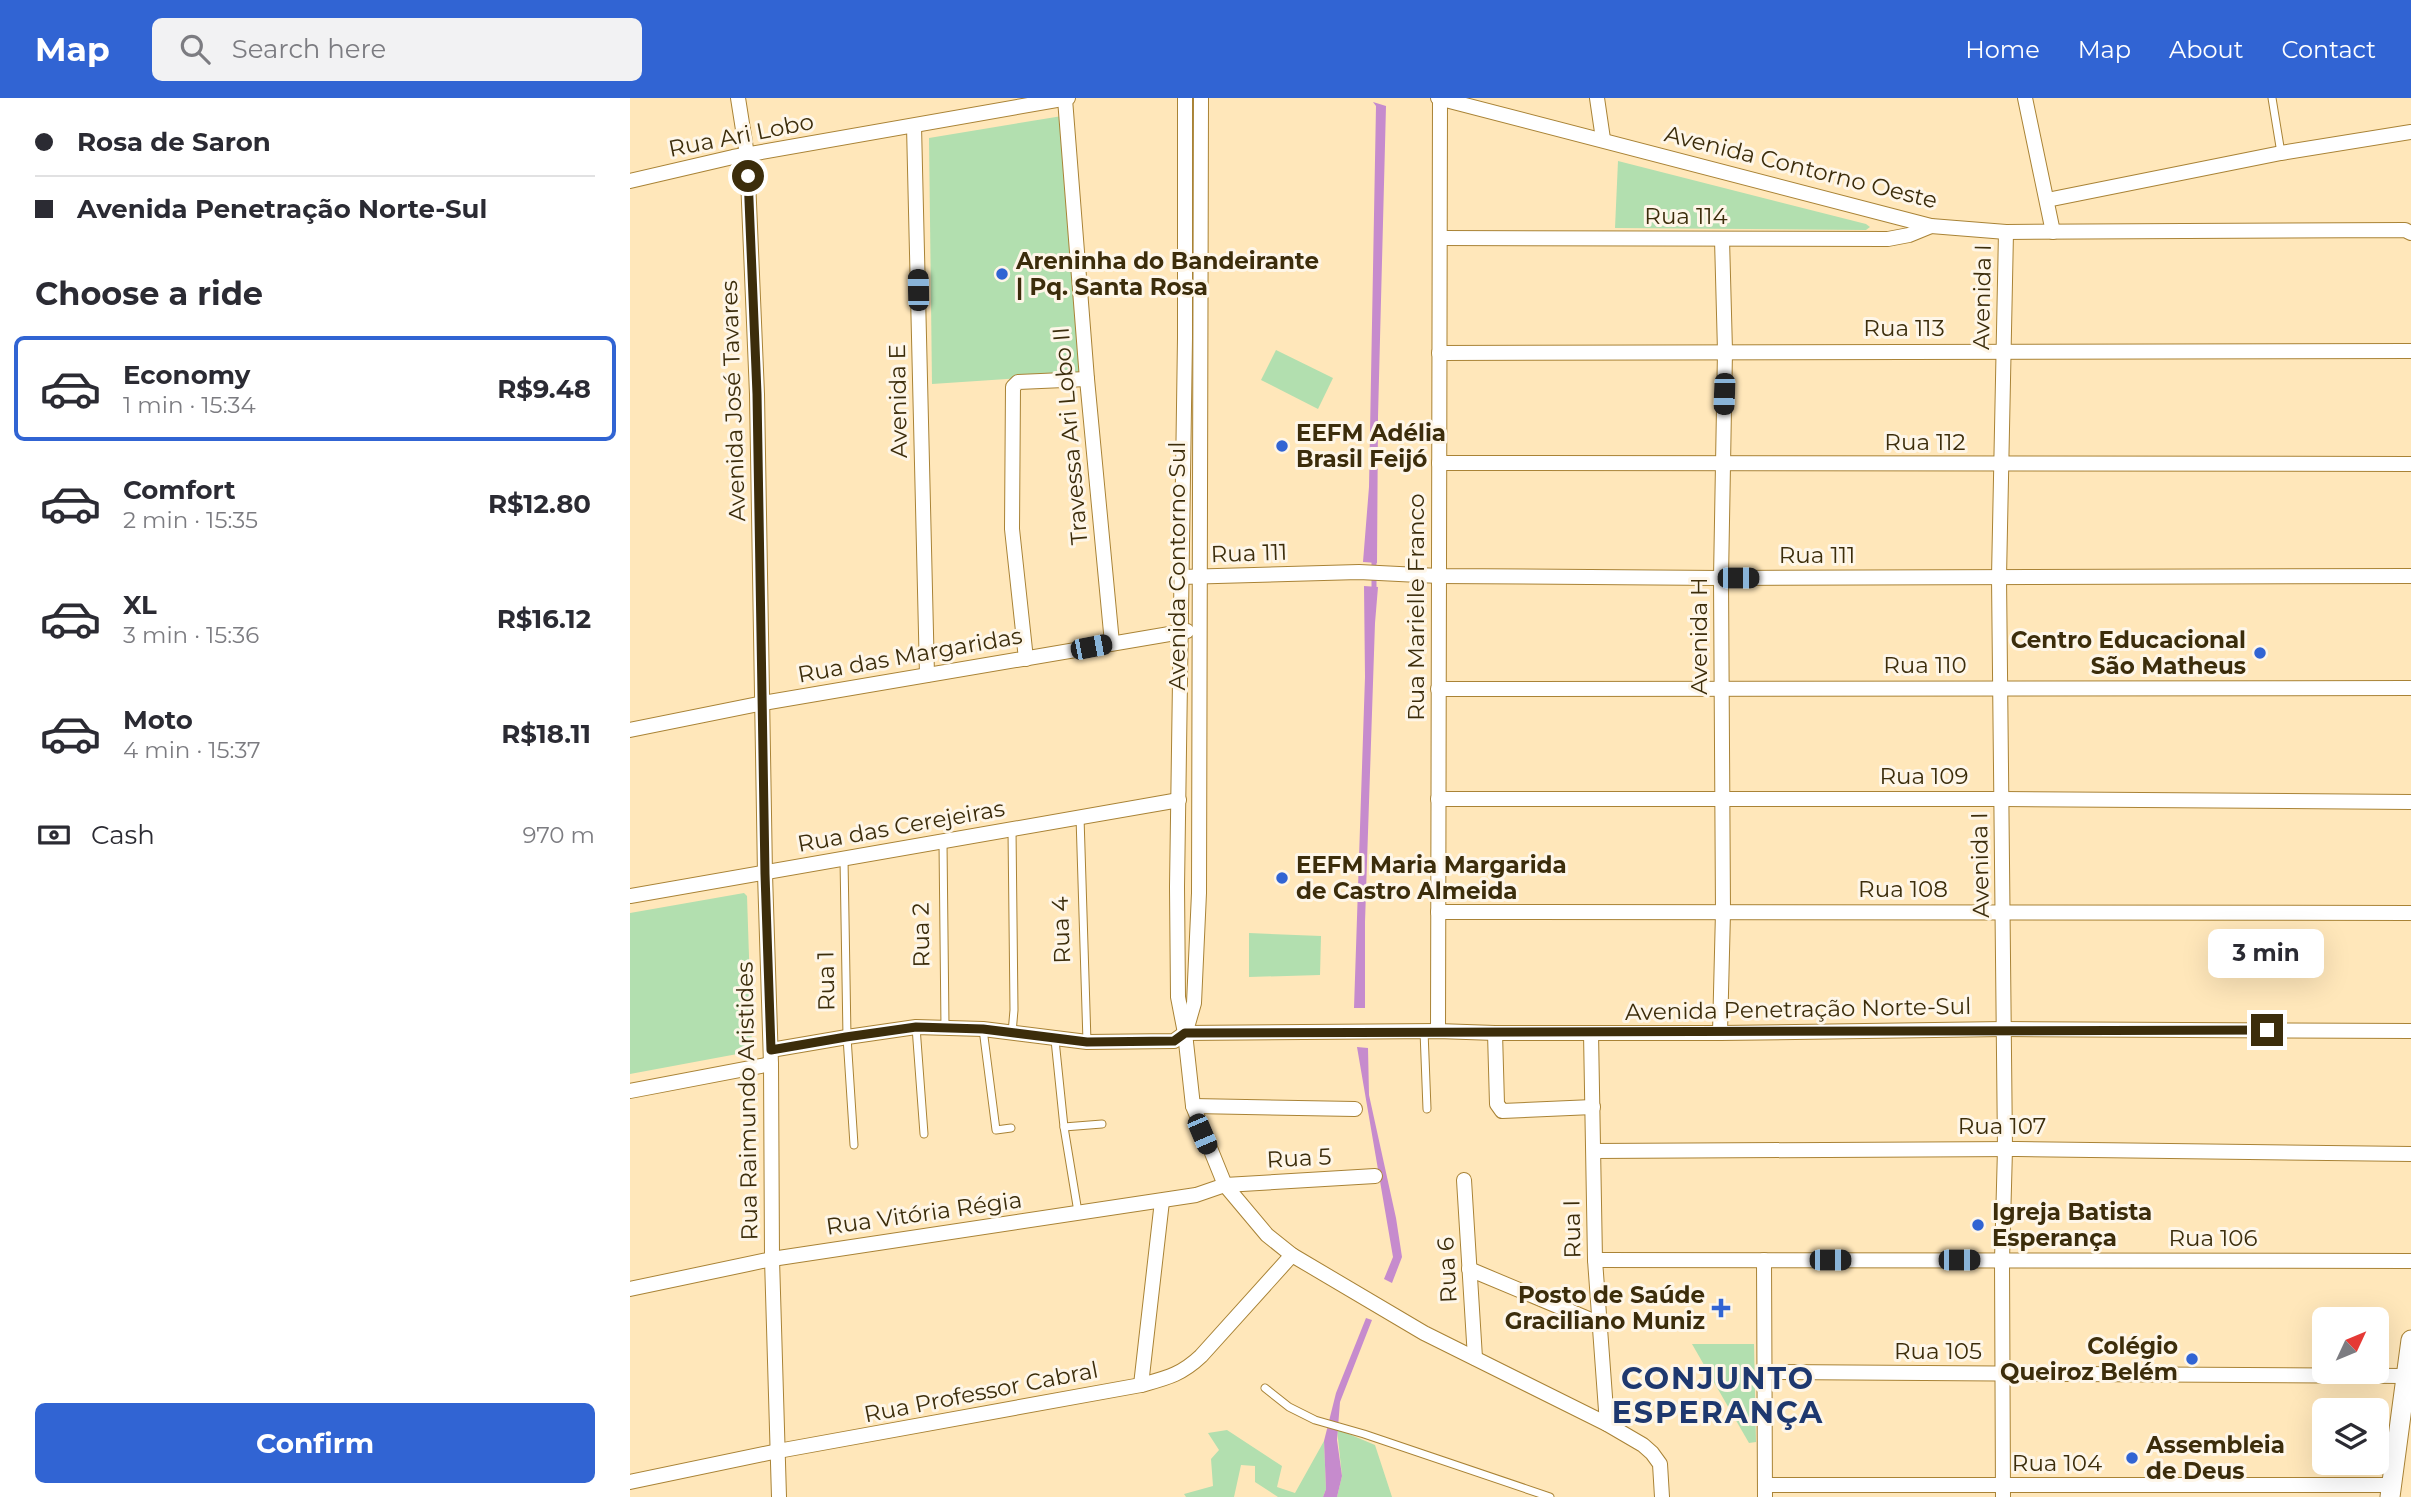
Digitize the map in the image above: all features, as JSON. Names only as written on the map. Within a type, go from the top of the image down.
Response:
[{"type":"street","name":"Avenida José Tavares","points":[[738,98],[747,155],[757,394],[763,704]]},
{"type":"street","name":"Rua Ari Lobo","points":[[630,181],[747,155],[1066,98]]},
{"type":"street","name":"Travessa Ari Lobo II","points":[[1066,98],[1087,379],[1112,643]]},
{"type":"street","name":"Avenida Contorno Sul","points":[[1185,98],[1178,997],[1193,1107],[1202,1134],[1225,1185],[1267,1235],[1292,1255],[1424,1333],[1607,1424],[1652,1453],[1660,1464],[1662,1497]]},
{"type":"street","name":"Avenida Contorno Sul","points":[[1185,1033],[1195,1003],[1198,921],[1202,98]]},
{"type":"street","name":"Avenida Contorno Oeste","points":[[1439,98],[1931,226],[2006,232],[2405,230],[2411,233]]},
{"type":"street","name":"Rua Marielle Franco","points":[[1431,1031],[1438,912],[1439,98]]},
{"type":"street","points":[[1597,98],[1604,139]]},
{"type":"street","points":[[2025,98],[2053,232]]},
{"type":"street","name":"Avenida E","points":[[914,126],[927,675]]},
{"type":"street","points":[[2047,200],[2281,153],[2411,132]]},
{"type":"street","name":"Rua 114","points":[[1440,238],[1888,239],[1909,235],[1931,226]]},
{"type":"street","name":"Avenida I","points":[[2003,1492],[2005,1149],[1999,577],[2006,232]]},
{"type":"street","name":"Avenida H","points":[[1720,1033],[1723,912],[1721,578],[1725,351],[1722,239]]},
{"type":"street","name":"Rua 113","points":[[1439,353],[2411,351]]},
{"type":"street","points":[[1026,659],[1012,529],[1013,387],[1018,382],[1087,379]]},
{"type":"street","name":"Rua 112","points":[[1439,463],[2411,464]]},
{"type":"street","name":"Rua 111","points":[[1181,577],[1359,572],[1439,576],[1721,578],[2411,576]]},
{"type":"street","name":"Rua das Margaridas","points":[[630,730],[927,675],[1199,630]]},
{"type":"street","name":"Rua 110","points":[[1438,689],[2411,688]]},
{"type":"street","name":"Rua Raimundo Aristides","points":[[763,704],[771,1057],[772,1259],[779,1497]]},
{"type":"street","name":"Rua 109","points":[[1438,799],[2411,802]]},
{"type":"street","name":"Rua das Cerejeiras","points":[[630,896],[1179,800]]},
{"type":"street","name":"Rua 108","points":[[1438,912],[2411,913]]},
{"type":"street","name":"Avenida Penetração Norte-Sul","points":[[630,1091],[846,1037],[916,1027],[983,1029],[1087,1042],[1174,1041],[1185,1033],[1720,1033],[2004,1029],[2411,1031]]},
{"type":"street","points":[[1495,1033],[1497,1104],[1502,1111],[1593,1107]]},
{"type":"street","name":"Rua I","points":[[1591,1033],[1595,1260],[1607,1424]]},
{"type":"street","points":[[1193,1107],[1354,1109]]},
{"type":"street","name":"Rua 107","points":[[1594,1151],[2005,1149],[2411,1154]]},
{"type":"street","name":"Rua 5","points":[[1225,1185],[1375,1176]]},
{"type":"street","name":"Rua 6","points":[[1464,1180],[1475,1358]]},
{"type":"street","name":"Rua Vitória Régia","points":[[630,1289],[772,1259],[1162,1201],[1196,1195],[1225,1185]]},
{"type":"street","points":[[1141,1385],[1162,1201]]},
{"type":"street","name":"Rua Professor Cabral","points":[[630,1482],[778,1451],[1141,1385],[1171,1377],[1186,1370],[1292,1255]]},
{"type":"street","name":"Rua 106","points":[[1595,1260],[2411,1261]]},
{"type":"street","points":[[1764,1260],[1765,1491]]},
{"type":"street","points":[[1469,1269],[1598,1323]]},
{"type":"street","points":[[2390,1491],[2411,1340]]},
{"type":"street","name":"Rua 105","points":[[1764,1372],[2405,1376]]},
{"type":"street","name":"Rua 104","points":[[1765,1491],[2390,1491]]},
{"type":"lane","points":[[2272,98],[2281,153]]},
{"type":"lane","name":"Rua 4","points":[[1080,816],[1087,1042]]},
{"type":"lane","points":[[1012,830],[1012,1033]]},
{"type":"lane","name":"Rua 2","points":[[943,843],[945,1027]]},
{"type":"lane","name":"Rua 1","points":[[844,859],[846,1037],[854,1144]]},
{"type":"lane","points":[[916,1027],[924,1134]]},
{"type":"lane","points":[[983,1029],[996,1130],[1011,1128]]},
{"type":"lane","points":[[1427,1109],[1431,1031]]},
{"type":"lane","points":[[1055,1040],[1064,1127],[1078,1214]]},
{"type":"lane","points":[[1064,1127],[1102,1124]]},
{"type":"lane","points":[[1265,1388],[1289,1407],[1315,1420],[1550,1497]]},
{"type":"green space","name":"Areninha do Bandeirante | Pq. Santa Rosa","points":[[1062,116],[1081,374],[932,384],[929,138]]},
{"type":"green space","points":[[1618,161],[1870,227],[1866,230],[1615,228]]},
{"type":"green space","points":[[1276,350],[1333,378],[1318,409],[1261,380]]},
{"type":"green space","points":[[744,893],[747,896],[752,1047],[748,1052],[630,1074],[630,913]]},
{"type":"green space","points":[[1249,933],[1321,936],[1320,975],[1249,977]]},
{"type":"green space","points":[[1692,1344],[1754,1344],[1756,1442],[1749,1443]]},
{"type":"green space","points":[[1337,1429],[1375,1445],[1392,1497],[1337,1497],[1342,1476]]},
{"type":"green space","points":[[1227,1430],[1282,1466],[1277,1487],[1295,1493],[1324,1441],[1326,1489],[1323,1497],[1278,1497],[1255,1482],[1255,1466],[1241,1465],[1234,1497],[1186,1497],[1184,1494],[1213,1486],[1211,1459],[1219,1450],[1208,1433]]},
{"type":"shaded area","points":[[1373,102],[1386,106],[1377,563],[1363,562],[1369,487],[1376,106]]},
{"type":"shaded area","points":[[1364,586],[1378,587],[1365,922],[1365,1008],[1354,1008],[1365,677]]},
{"type":"shaded area","points":[[1357,1047],[1368,1048],[1369,1095],[1402,1257],[1392,1283],[1384,1279],[1393,1257]]},
{"type":"shaded area","points":[[1366,1318],[1372,1320],[1340,1402],[1337,1440],[1342,1476],[1337,1497],[1323,1497],[1326,1489],[1324,1441],[1336,1393]]},
{"type":"waterway","points":[[1374,557],[1374,592]]},
{"type":"place","name":"Areninha do Bandeirante | Pq. Santa Rosa","points":[[1002,274]]},
{"type":"place","name":"EEFM Adélia Brasil Feijó","points":[[1282,446]]},
{"type":"place","name":"Centro Educacional São Matheus","points":[[2260,653]]},
{"type":"place","name":"EEFM Maria Margarida de Castro Almeida","points":[[1282,878]]},
{"type":"place","name":"Igreja Batista Esperança","points":[[1978,1225]]},
{"type":"place","name":"Posto de Saúde Graciliano Muniz","points":[[1721,1308]]},
{"type":"place","name":"Colégio Queiroz Belém","points":[[2192,1359]]},
{"type":"place","name":"Assembleia de Deus","points":[[2132,1458]]},
{"type":"district","name":"CONJUNTO ESPERANÇA","points":[[1718,1395]]},
{"type":"route","points":[[748,176],[757,394],[765,874],[771,1050],[916,1027],[983,1029],[1087,1042],[1174,1041],[1185,1033],[2267,1030]]}]
